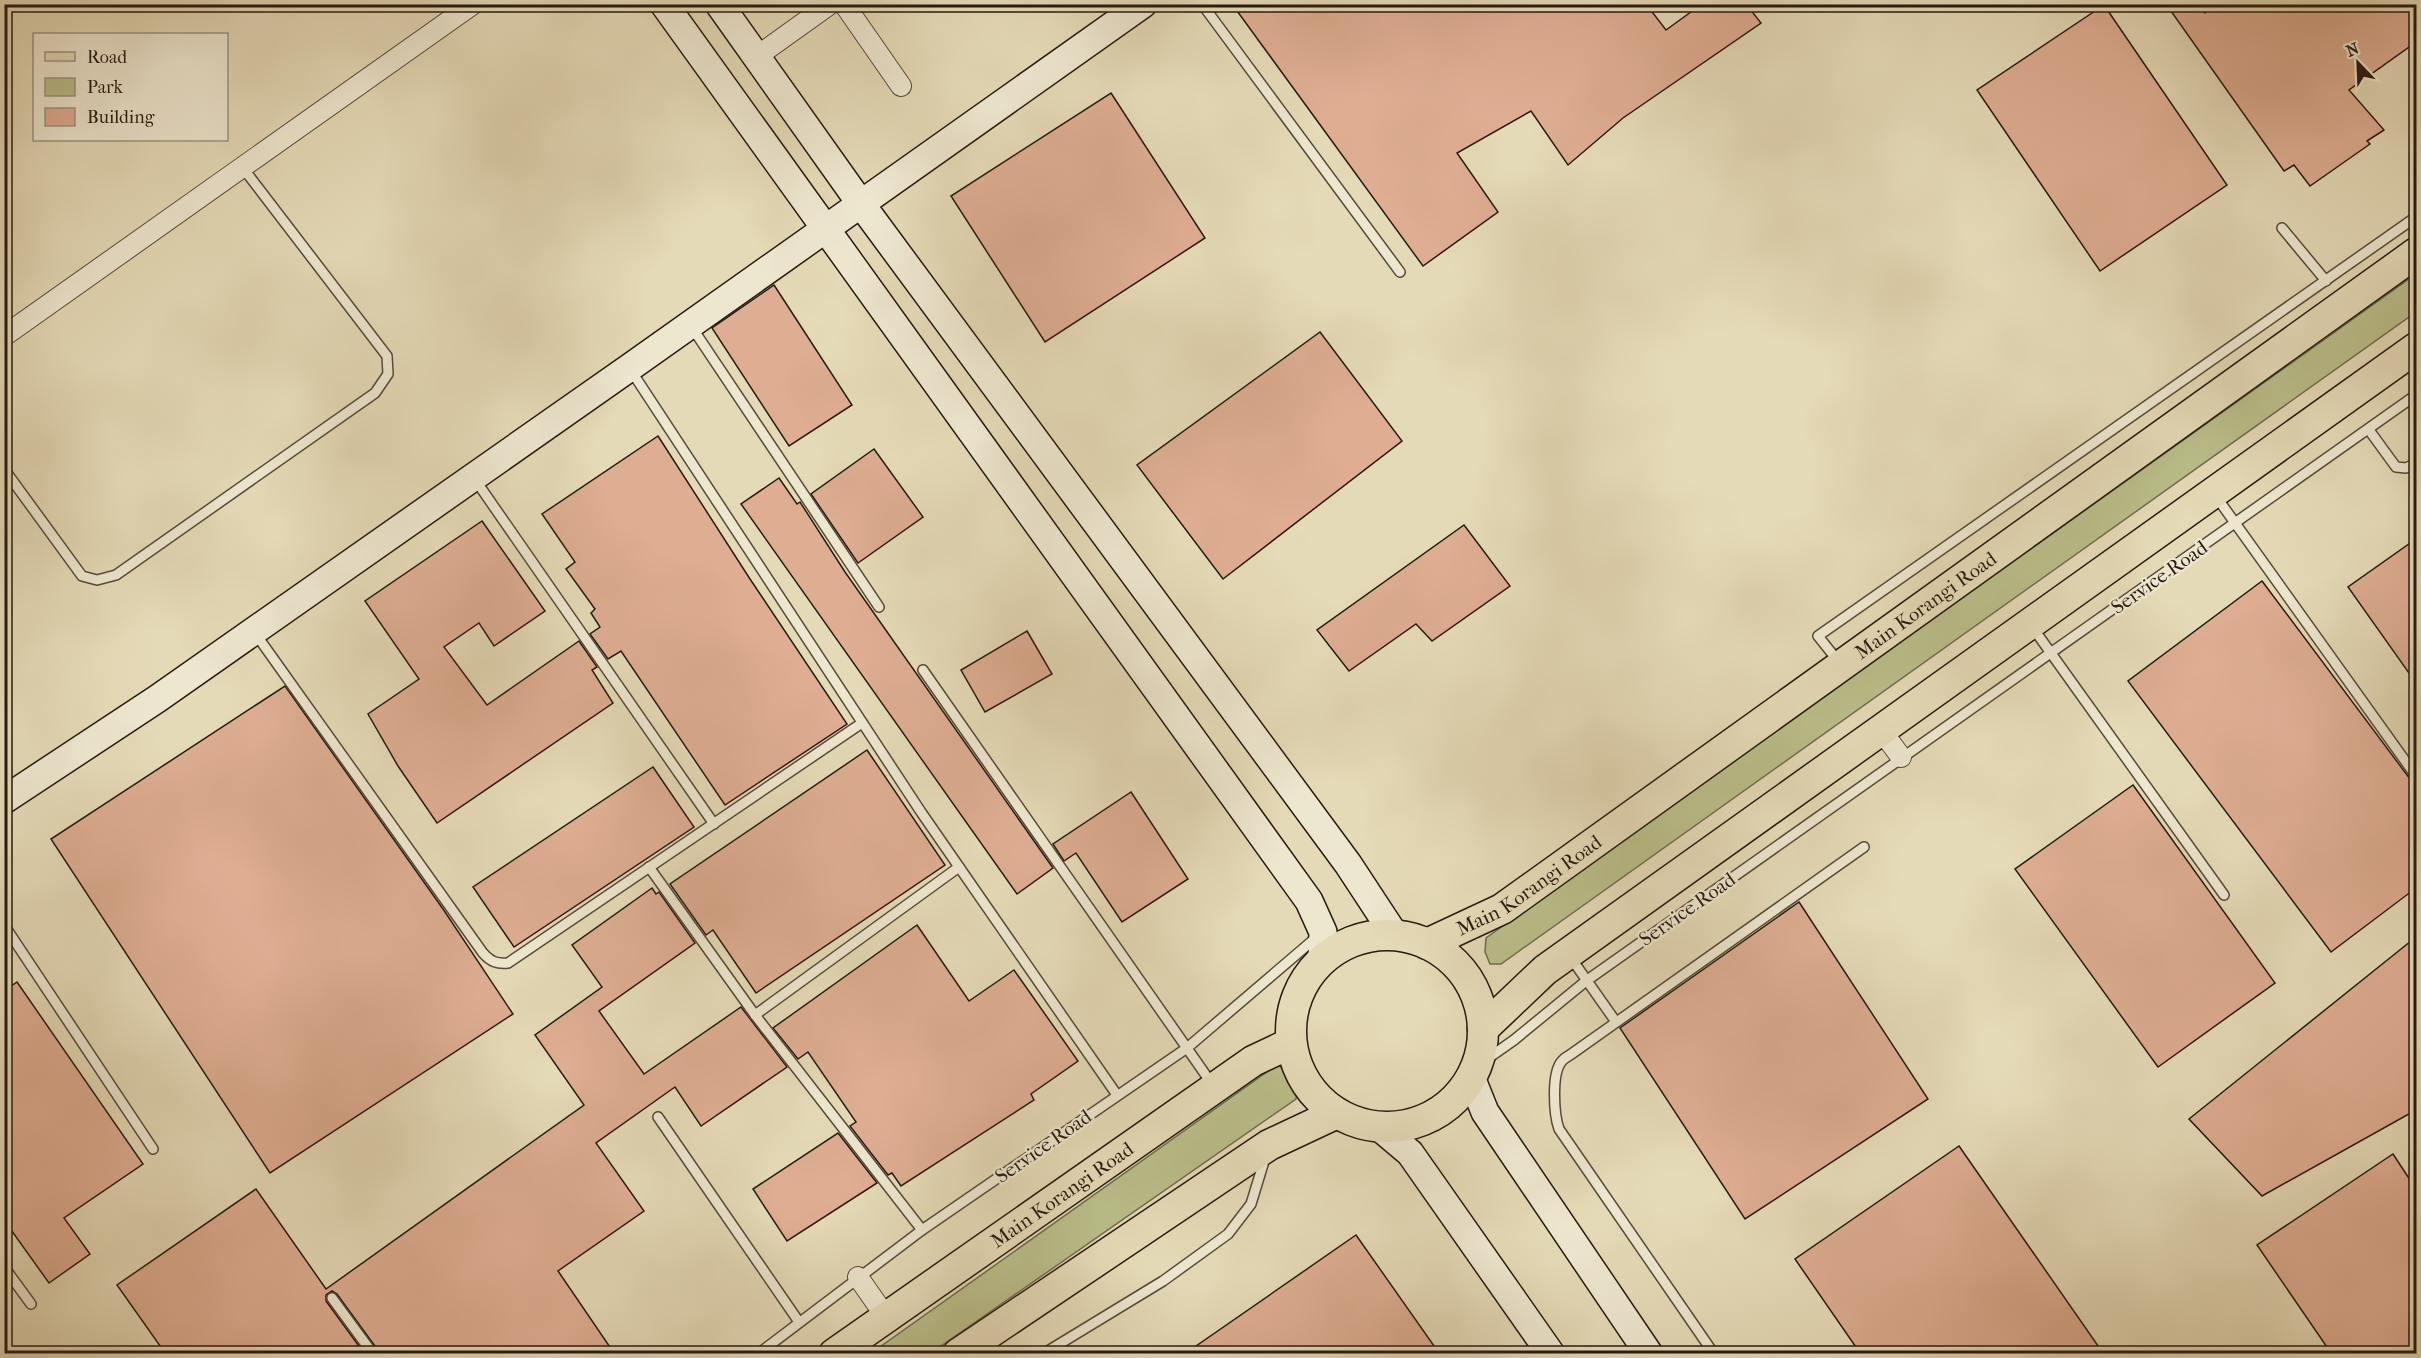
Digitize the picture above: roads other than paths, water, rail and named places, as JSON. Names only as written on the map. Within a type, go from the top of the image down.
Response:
[{"type":"main road","name":"Main Korangi Road","points":[[1427,944],[1502,909],[2416,253]]},
{"type":"main road","points":[[1483,1029],[1545,970],[1568,953],[2416,348]]},
{"type":"main road","points":[[1394,934],[1427,944],[1450,958],[1468,978],[1479,1002],[1483,1029],[1474,1072],[1454,1099],[1432,1116],[1406,1125],[1378,1126],[1335,1114],[1318,1098],[1300,1073],[1291,1042],[1292,1017],[1298,994],[1322,946],[1394,934]]},
{"type":"main road","name":"Main Korangi Road","points":[[834,1353],[1253,1061],[1291,1042]]},
{"type":"main road","points":[[958,1353],[1269,1145],[1335,1114]]},
{"type":"street","points":[[4,336],[473,4]]},
{"type":"street","points":[[664,4],[1309,901],[1322,946]]},
{"type":"street","points":[[719,4],[861,204],[1348,864],[1394,934]]},
{"type":"street","points":[[756,57],[830,4]]},
{"type":"street","points":[[844,4],[901,86]]},
{"type":"street","points":[[4,800],[157,699],[1143,4]]},
{"type":"street","points":[[1881,730],[1901,757]]},
{"type":"street","points":[[1474,1072],[1485,1112],[1649,1353]]},
{"type":"street","points":[[1378,1126],[1410,1153],[1551,1353]]},
{"type":"street","points":[[858,1277],[886,1317]]},
{"type":"lane","points":[[1202,4],[1400,272]]},
{"type":"lane","points":[[4,469],[82,576],[97,580],[116,576],[375,393],[388,374],[387,356],[243,168]]},
{"type":"lane","points":[[1842,665],[1818,636],[2416,217]]},
{"type":"lane","points":[[2282,228],[2326,281]]},
{"type":"lane","points":[[690,324],[879,607]]},
{"type":"lane","points":[[629,368],[862,723],[1117,1095]]},
{"type":"lane","name":"Service Road","points":[[1474,1072],[1586,981],[2416,395]]},
{"type":"lane","points":[[2368,430],[2396,467],[2406,468],[2416,463]]},
{"type":"lane","points":[[472,477],[714,824]]},
{"type":"lane","points":[[2213,493],[2416,776]]},
{"type":"lane","points":[[2030,624],[2224,895]]},
{"type":"lane","points":[[253,631],[490,961],[499,963],[508,963],[862,723]]},
{"type":"lane","points":[[923,670],[1214,1088]]},
{"type":"lane","points":[[1714,1353],[1559,1129],[1555,1118],[1557,1070],[1562,1061],[1864,847]]},
{"type":"lane","points":[[649,867],[755,1015],[922,1230]]},
{"type":"lane","points":[[755,1015],[959,867]]},
{"type":"lane","points":[[4,925],[153,1149]]},
{"type":"lane","name":"Service Road","points":[[758,1353],[922,1230],[1187,1048],[1322,946]]},
{"type":"lane","points":[[1568,953],[1616,1022]]},
{"type":"lane","points":[[658,1117],[799,1322]]},
{"type":"lane","points":[[1043,1353],[1163,1281],[1228,1234],[1251,1204],[1269,1145]]},
{"type":"lane","points":[[4,1267],[31,1304]]},
{"type":"lane","points":[[332,1298],[373,1353]]}]
